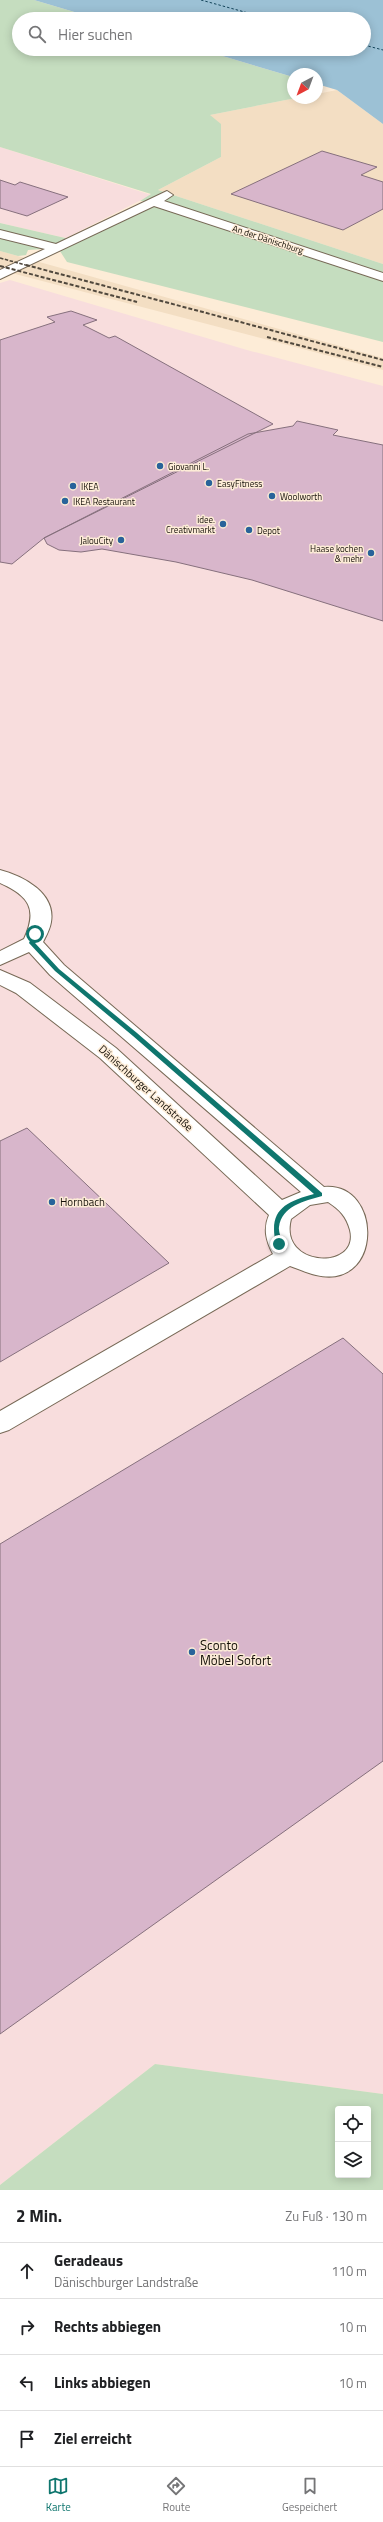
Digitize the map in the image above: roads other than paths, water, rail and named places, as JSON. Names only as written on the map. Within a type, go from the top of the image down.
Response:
[{"type":"street","points":[[0,275],[170,193]]},
{"type":"street","name":"An der Dänischburg","points":[[154,202],[383,277]]},
{"type":"street","points":[[0,234],[58,248]]},
{"type":"street","points":[[0,876],[10,879],[29,891],[40,905],[41,919],[32,943],[0,959]]},
{"type":"street","points":[[32,943],[57,970],[135,1035],[319,1195]]},
{"type":"street","name":"Dänischburger Landstraße","points":[[0,977],[23,988],[108,1053],[281,1213]]},
{"type":"street","points":[[332,1194],[352,1198],[373,1212],[379,1220],[382,1235],[380,1247],[364,1261],[341,1268],[327,1269],[308,1266],[288,1256],[279,1244],[275,1228],[281,1213],[294,1202],[319,1195],[332,1194]]},
{"type":"street","points":[[0,1423],[288,1256]]},
{"type":"water","points":[[34,0],[383,0],[383,124],[337,90],[323,86],[323,68],[287,68],[287,75],[222,56],[371,56],[371,12],[74,12]]},
{"type":"railway","points":[[0,258],[29,266]]},
{"type":"railway","points":[[26,265],[383,360]]},
{"type":"railway","points":[[0,266],[137,302]]},
{"type":"railway","points":[[267,337],[383,367]]},
{"type":"place","name":"Giovanni L.","points":[[160,466]]},
{"type":"place","name":"EasyFitness","points":[[209,483]]},
{"type":"place","name":"IKEA","points":[[73,486]]},
{"type":"place","name":"Woolworth","points":[[272,496]]},
{"type":"place","name":"IKEA Restaurant","points":[[65,501]]},
{"type":"place","name":"idee. Creativmarkt","points":[[223,524]]},
{"type":"place","name":"Depot","points":[[249,530]]},
{"type":"place","name":"JalouCity","points":[[121,540]]},
{"type":"place","name":"Haase kochen & mehr","points":[[371,553]]},
{"type":"place","name":"Hornbach","points":[[52,1202]]},
{"type":"place","name":"Sconto Möbel Sofort","points":[[192,1652]]}]
